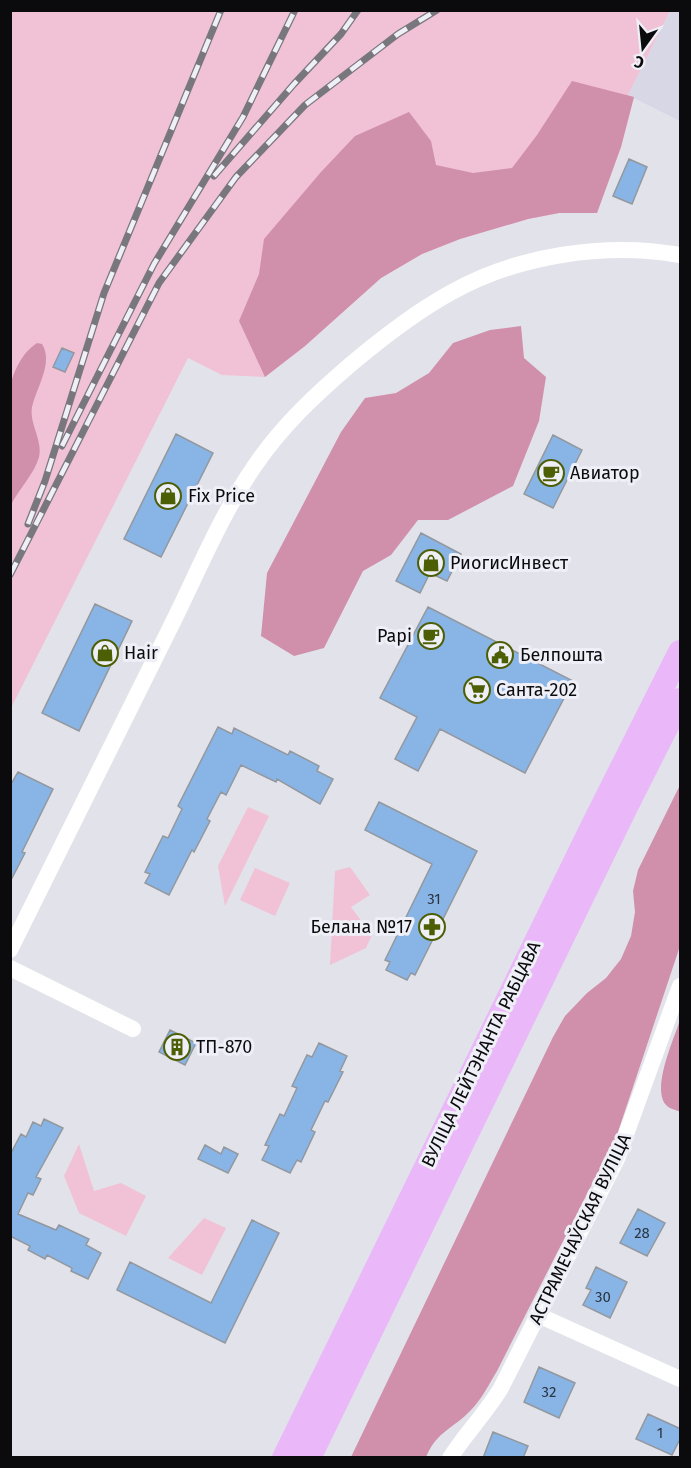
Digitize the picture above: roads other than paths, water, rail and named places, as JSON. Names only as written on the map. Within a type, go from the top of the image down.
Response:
[{"type":"highway","name":"ВУЛІЦА ЛЕЙТЭНАНТА РАБЦАВА","points":[[284,1458],[594,823],[681,652]]},
{"type":"highway","name":"ВУЛІЦА ЛЕЙТЭНАНТА РАБЦАВА","points":[[309,1458],[625,808],[681,700]]},
{"type":"street","points":[[10,950],[213,538],[256,464],[282,429],[329,383],[387,334],[453,291],[494,273],[570,254],[622,250],[681,255]]},
{"type":"street","points":[[10,968],[133,1029]]},
{"type":"street","name":"АСТРАМЕЧАЎСКАЯ ВУЛІЦА","points":[[450,1458],[462,1439],[490,1406],[617,1159],[681,986]]},
{"type":"street","points":[[538,1315],[681,1379]]},
{"type":"railway","points":[[28,524],[45,481],[104,293],[221,10]]},
{"type":"railway","points":[[62,446],[154,264],[243,117],[295,10]]},
{"type":"railway","points":[[214,176],[341,34],[358,10]]},
{"type":"railway","points":[[10,575],[159,283],[236,177],[305,105],[398,34],[437,10]]},
{"type":"place","name":"Авиатор","points":[[551,473]]},
{"type":"place","name":"Fix Price","points":[[168,496]]},
{"type":"place","name":"РиогисИнвест","points":[[431,563]]},
{"type":"place","name":"Papi","points":[[431,636]]},
{"type":"place","name":"Hair","points":[[105,653]]},
{"type":"place","name":"Белпошта","points":[[500,655]]},
{"type":"place","name":"Санта-202","points":[[477,690]]},
{"type":"place","name":"Белана №17","points":[[432,927]]},
{"type":"place","name":"ТП-870","points":[[177,1047]]}]
